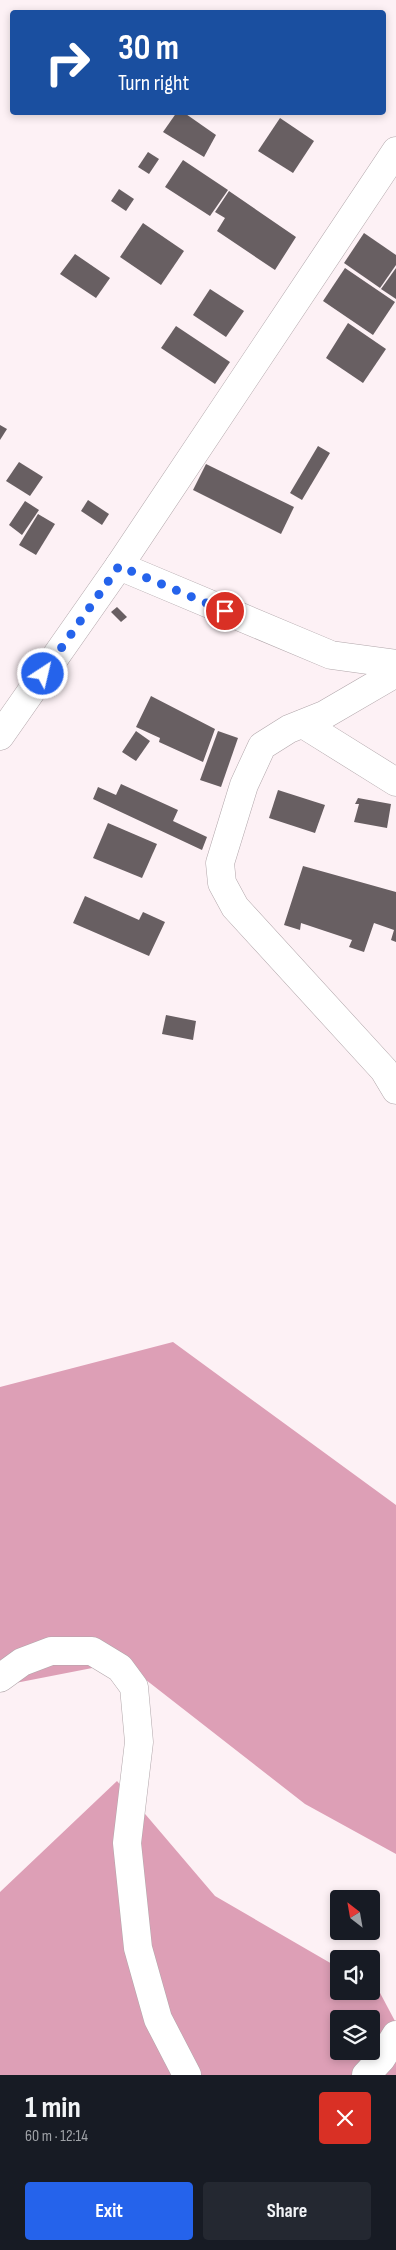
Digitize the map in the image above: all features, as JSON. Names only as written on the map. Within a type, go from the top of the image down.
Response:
[{"type":"street","points":[[0,736],[119,566],[396,151]]},
{"type":"street","points":[[119,566],[331,655],[396,664]]},
{"type":"street","points":[[396,673],[324,715],[289,730],[262,746],[244,785],[220,863],[222,883],[235,907],[384,1070],[396,1090]]},
{"type":"street","points":[[303,724],[396,782]]},
{"type":"street","points":[[0,1678],[22,1662],[51,1651],[92,1652],[120,1668],[134,1687],[139,1742],[127,1843],[138,1948],[158,2019],[187,2075]]},
{"type":"street","points":[[366,2075],[381,2060],[396,2035]]},
{"type":"shaded area","points":[[173,1342],[396,1505],[396,1854],[305,1804],[123,1662],[0,1686],[0,1387]]},
{"type":"shaded area","points":[[117,1781],[215,1896],[330,1963],[330,2000],[380,2000],[380,1993],[396,2023],[396,2075],[0,2075],[0,1892]]},
{"type":"building","points":[[175,115],[187,115],[216,135],[204,157],[163,132]]},
{"type":"building","points":[[280,118],[314,141],[293,173],[258,151]]},
{"type":"building","points":[[148,152],[159,159],[149,174],[138,167]]},
{"type":"building","points":[[183,160],[228,190],[210,216],[165,187]]},
{"type":"building","points":[[119,189],[134,199],[126,211],[111,201]]},
{"type":"building","points":[[229,191],[296,237],[275,270],[217,231],[225,218],[215,212]]},
{"type":"building","points":[[143,223],[184,251],[161,285],[120,257]]},
{"type":"building","points":[[364,233],[396,255],[396,265],[380,288],[344,263]]},
{"type":"building","points":[[75,254],[110,278],[96,298],[60,274]]},
{"type":"building","points":[[345,268],[395,302],[373,335],[323,301]]},
{"type":"building","points":[[396,268],[396,299],[381,289]]},
{"type":"building","points":[[210,289],[244,311],[226,337],[193,315]]},
{"type":"building","points":[[348,323],[386,349],[363,383],[326,358]]},
{"type":"building","points":[[176,326],[230,362],[215,384],[161,348]]},
{"type":"building","points":[[0,425],[7,429],[0,440]]},
{"type":"building","points":[[318,446],[330,453],[302,500],[290,493]]},
{"type":"building","points":[[19,462],[43,477],[30,496],[6,481]]},
{"type":"building","points":[[206,464],[294,507],[281,534],[193,490]]},
{"type":"building","points":[[88,500],[109,514],[102,525],[81,511]]},
{"type":"building","points":[[25,501],[39,510],[22,535],[9,525]]},
{"type":"building","points":[[38,514],[55,524],[36,555],[19,545]]},
{"type":"building","points":[[117,607],[127,617],[121,622],[111,612]]},
{"type":"building","points":[[151,696],[215,729],[203,762],[159,742],[160,738],[136,727]]},
{"type":"building","points":[[136,731],[150,741],[136,761],[122,752]]},
{"type":"building","points":[[218,731],[238,738],[221,787],[200,780]]},
{"type":"building","points":[[121,784],[178,810],[173,821],[207,837],[202,850],[93,799],[98,787],[116,795]]},
{"type":"building","points":[[278,790],[325,805],[315,833],[269,818]]},
{"type":"building","points":[[358,798],[391,804],[387,828],[354,822],[359,804],[355,804]]},
{"type":"building","points":[[108,823],[157,844],[142,878],[93,858]]},
{"type":"building","points":[[303,866],[396,892],[396,942],[391,940],[394,930],[374,923],[364,952],[349,947],[352,940],[301,923],[300,930],[284,925]]},
{"type":"building","points":[[85,896],[139,920],[143,912],[165,922],[149,956],[73,923]]},
{"type":"building","points":[[166,1015],[196,1021],[193,1040],[162,1034]]},
{"type":"route","points":[[43,674],[119,566],[225,611]]}]
